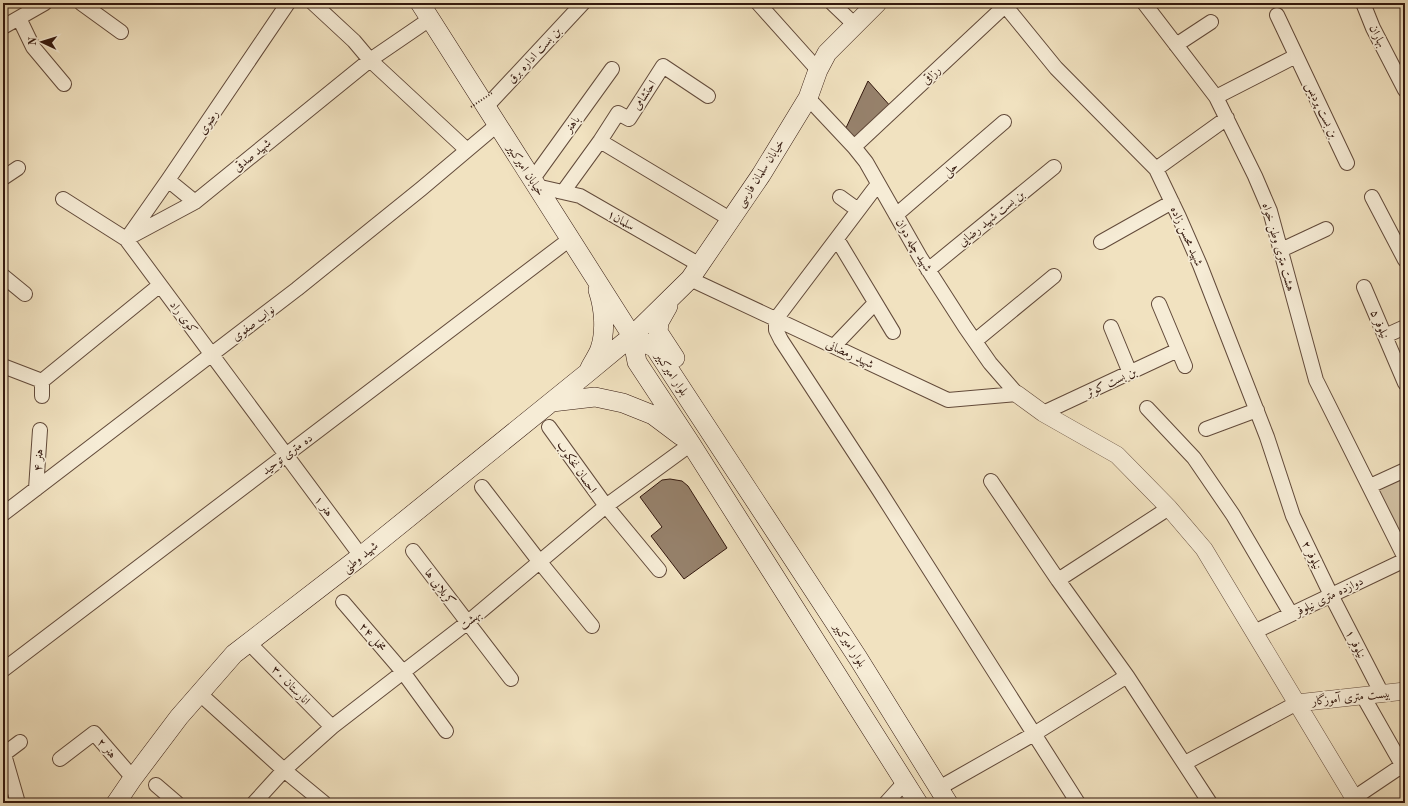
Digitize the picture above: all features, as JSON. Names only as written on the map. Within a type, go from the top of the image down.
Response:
[{"type":"main road","name":"خیابان امیرکبیر","points":[[420,3],[632,336]]},
{"type":"main road","name":"خیابان سلمان فارسی","points":[[632,336],[695,272],[760,175],[808,98],[818,70],[827,53],[877,3]]},
{"type":"main road","points":[[586,374],[600,349],[604,327],[600,296],[593,276]]},
{"type":"main road","points":[[672,297],[659,322],[658,332],[682,369],[683,390]]},
{"type":"main road","name":"شهید وطنی","points":[[116,803],[179,717],[234,654],[361,556],[632,336]]},
{"type":"main road","name":"بلوار امیرکبیر","points":[[632,336],[655,348],[858,658],[944,796]]},
{"type":"main road","name":"بلوار امیرکبیر","points":[[632,336],[638,362],[918,803]]},
{"type":"main road","points":[[552,402],[595,397],[623,403],[653,416],[691,444]]},
{"type":"main road","points":[[836,673],[858,658]]},
{"type":"street","points":[[3,27],[45,3]]},
{"type":"street","points":[[81,3],[121,32]]},
{"type":"street","name":"رضوی","points":[[126,239],[168,180],[288,3]]},
{"type":"street","points":[[313,3],[354,41],[370,60],[467,150]]},
{"type":"street","name":"بن بست اداره برق","points":[[483,103],[583,3]]},
{"type":"street","points":[[758,3],[818,70]]},
{"type":"street","points":[[832,3],[855,25]]},
{"type":"street","name":"هشت متری وطن خواه","points":[[1144,3],[1216,97],[1227,118],[1270,211],[1316,380],[1405,559]]},
{"type":"street","name":"بهاران","points":[[1363,3],[1373,28],[1405,90]]},
{"type":"street","name":"رزاقی","points":[[854,146],[1006,4]]},
{"type":"street","name":"شهید محسن زاده","points":[[1006,4],[1056,68],[1156,169],[1200,265],[1257,410],[1293,516]]},
{"type":"street","name":"بن بست پردیس","points":[[1277,15],[1347,163]]},
{"type":"street","points":[[19,18],[33,47],[64,84]]},
{"type":"street","name":"شهید صدقی","points":[[126,239],[195,202],[370,60],[430,19]]},
{"type":"street","points":[[1176,45],[1211,22]]},
{"type":"street","points":[[1216,97],[1296,56]]},
{"type":"street","name":"احتشامی","points":[[563,192],[600,141],[618,113],[628,119],[664,66],[708,96]]},
{"type":"street","name":"باهنر","points":[[534,183],[612,69]]},
{"type":"street","name":"شهید چله دوان","points":[[808,98],[854,146],[866,162],[928,270],[990,363],[1017,394]]},
{"type":"street","points":[[1156,169],[1227,118]]},
{"type":"street","name":"حلی","points":[[896,215],[1004,122]]},
{"type":"street","name":"نواب صفوی","points":[[3,514],[297,289],[497,125]]},
{"type":"street","points":[[600,141],[730,219]]},
{"type":"street","name":"بن بست شهید رضایی","points":[[928,270],[1054,167]]},
{"type":"street","points":[[3,178],[18,168]]},
{"type":"street","points":[[168,180],[195,202]]},
{"type":"street","name":"سلمان۱","points":[[534,183],[580,196],[695,272]]},
{"type":"street","points":[[878,184],[776,319],[776,330],[1078,803]]},
{"type":"street","points":[[840,197],[858,210]]},
{"type":"street","points":[[1372,198],[1405,260]]},
{"type":"street","name":"کوی راد","points":[[63,200],[126,239],[286,455]]},
{"type":"street","points":[[1101,242],[1172,202]]},
{"type":"street","points":[[1281,250],[1326,229]]},
{"type":"street","name":"ده متری توحید","points":[[3,670],[570,239]]},
{"type":"street","points":[[837,239],[893,332]]},
{"type":"street","name":"شهید رمضانی","points":[[695,272],[776,319],[948,400],[1017,394]]},
{"type":"street","points":[[3,276],[25,294]]},
{"type":"street","points":[[975,341],[1054,276]]},
{"type":"street","points":[[42,381],[160,285]]},
{"type":"street","name":"نیلوفر ۵","points":[[1364,287],[1405,383]]},
{"type":"street","points":[[834,346],[875,303]]},
{"type":"street","points":[[1160,304],[1185,366]]},
{"type":"street","points":[[1385,336],[1405,326]]},
{"type":"street","points":[[1111,327],[1130,373]]},
{"type":"street","name":"بن بست کوثر","points":[[1043,413],[1178,350]]},
{"type":"street","points":[[3,366],[42,381]]},
{"type":"street","points":[[42,381],[42,396]]},
{"type":"street","points":[[1017,394],[1043,413],[1117,455],[1170,508],[1204,549],[1356,800],[1404,767],[1363,696]]},
{"type":"street","points":[[1147,408],[1194,458],[1233,515],[1291,614]]},
{"type":"street","points":[[1206,429],[1257,410]]},
{"type":"street","name":"احسان نخکوب","points":[[549,427],[606,506],[659,570]]},
{"type":"street","name":"هنر ۴","points":[[36,489],[40,430]]},
{"type":"street","name":"بهشت","points":[[254,803],[284,770],[332,727],[468,622],[606,506],[691,444]]},
{"type":"street","name":"هنر ۱","points":[[286,455],[361,556]]},
{"type":"street","points":[[1370,486],[1405,470]]},
{"type":"street","points":[[991,481],[1058,580],[1128,676],[1210,803]]},
{"type":"street","points":[[482,487],[539,561],[592,626]]},
{"type":"street","points":[[1058,580],[1170,508]]},
{"type":"street","name":"نیلوفر ۲","points":[[1293,516],[1331,595]]},
{"type":"street","name":"کربلایی ها","points":[[413,551],[511,679]]},
{"type":"street","name":"دوازده متری نیلوفر","points":[[1254,632],[1405,559]]},
{"type":"street","name":"نیلوفر ۱","points":[[1331,595],[1382,694]]},
{"type":"street","name":"مخمل ۲۴","points":[[343,602],[403,672],[446,731]]},
{"type":"street","name":"انارستان ۳۰","points":[[249,643],[332,727]]},
{"type":"street","points":[[944,796],[1034,734],[1128,676]]},
{"type":"street","name":"بیست متری آموزگار","points":[[1297,703],[1405,691]]},
{"type":"street","points":[[200,694],[284,770],[324,803]]},
{"type":"street","points":[[1185,763],[1297,703]]},
{"type":"street","name":"هنر ۲","points":[[60,759],[94,733],[133,778]]},
{"type":"street","points":[[18,803],[3,752],[20,742]]},
{"type":"street","points":[[886,803],[905,782]]},
{"type":"street","points":[[156,785],[177,803]]},
{"type":"shaded area","points":[[1405,476],[1405,543],[1377,489]]},
{"type":"building","points":[[868,81],[892,108],[855,142],[845,130]]},
{"type":"building","points":[[670,479],[682,481],[688,486],[727,548],[684,579],[651,536],[662,527],[640,497],[662,480]]}]
